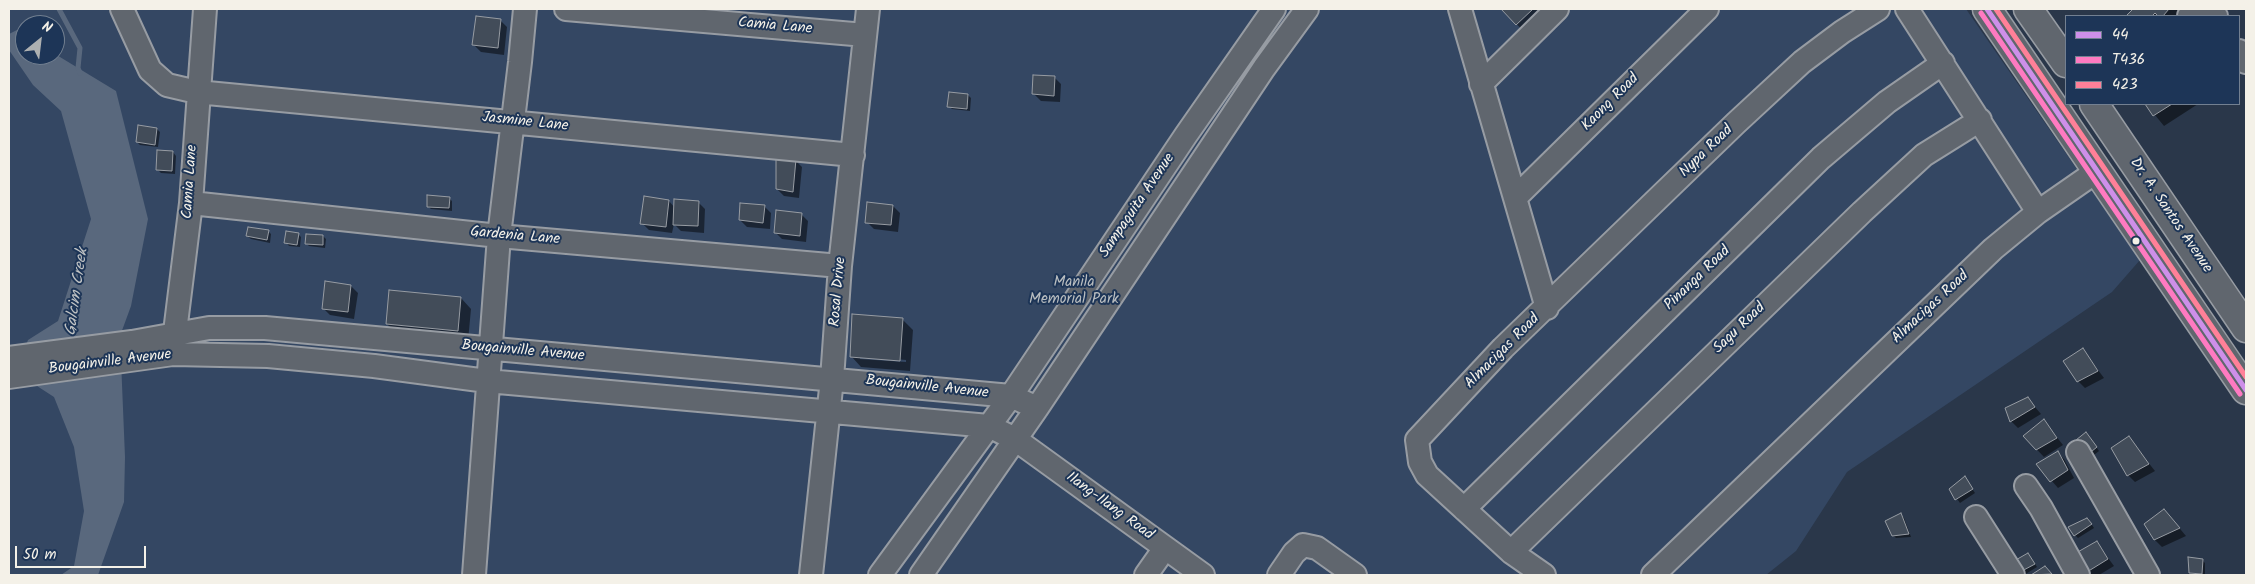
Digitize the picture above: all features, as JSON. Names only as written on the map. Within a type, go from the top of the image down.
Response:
[{"type":"main road","points":[[1987,9],[2060,101],[2097,171],[2246,390]]},
{"type":"main road","points":[[2028,9],[2065,62]]},
{"type":"main road","name":"Dr. A. Santos Avenue","points":[[2095,105],[2246,328]]},
{"type":"street","name":"Jasmine Lane","points":[[122,9],[150,70],[167,85],[197,92],[853,155]]},
{"type":"street","name":"Camia Lane","points":[[174,344],[190,203],[197,92],[205,9]]},
{"type":"street","points":[[474,575],[499,236],[524,9]]},
{"type":"street","name":"Camia Lane","points":[[566,9],[865,34]]},
{"type":"street","name":"Rosal Drive","points":[[811,575],[827,411],[832,379],[840,266],[868,9]]},
{"type":"street","name":"Sampaguita Avenue","points":[[880,575],[1011,396],[1274,9]]},
{"type":"street","name":"Sampaguita Avenue","points":[[921,575],[1037,408],[1264,68],[1307,9]]},
{"type":"street","name":"Almacigas Road","points":[[1460,9],[1547,308],[1503,348],[1417,440],[1420,462],[1427,475],[1511,552],[1544,575]]},
{"type":"street","points":[[1481,84],[1557,9]]},
{"type":"street","name":"Kaong Road","points":[[1515,198],[1707,9]]},
{"type":"street","name":"Nypa Road","points":[[1547,308],[1736,123],[1802,62],[1842,32],[1878,9]]},
{"type":"street","points":[[1907,9],[2038,212]]},
{"type":"street","points":[[1243,53],[1264,68]]},
{"type":"street","name":"Pinanga Road","points":[[1464,509],[1821,158],[1887,102],[1943,63]]},
{"type":"street","name":"Sagu Road","points":[[1511,552],[1862,212],[1924,155],[1980,120]]},
{"type":"street","name":"Almacigas Road","points":[[1653,575],[1993,249],[2038,212],[2097,171]]},
{"type":"street","name":"Gardenia Lane","points":[[190,203],[499,236],[840,266]]},
{"type":"street","name":"Bougainville Avenue","points":[[11,367],[174,344],[209,328],[265,328],[1011,396],[1037,408]]},
{"type":"street","name":"Bougainville Avenue","points":[[174,344],[268,356],[374,366],[488,381],[988,426],[1015,439]]},
{"type":"street","name":"Ilang-Ilang Road","points":[[1015,439],[1203,575]]},
{"type":"street","points":[[2078,452],[2148,575]]},
{"type":"street","points":[[2026,486],[2041,508],[2078,575]]},
{"type":"street","points":[[1976,517],[2012,575]]},
{"type":"street","points":[[1279,575],[1294,553],[1303,545],[1317,548],[1355,575]]},
{"type":"street","points":[[1146,575],[1165,548]]},
{"type":"green space","name":"Manila Memorial Park","points":[[9,9],[1966,9],[2140,260],[2112,292],[1847,472],[1796,551],[1766,575],[9,575]]},
{"type":"water","points":[[15,31],[15,59],[9,50],[9,34]]},
{"type":"water","points":[[65,60],[116,91],[148,219],[131,306],[120,336],[125,457],[124,502],[98,575],[61,575],[74,566],[84,511],[74,447],[54,397],[37,386],[25,348],[28,340],[58,321],[91,219],[61,111],[33,85],[19,65],[65,65]]},
{"type":"building","points":[[1501,9],[1533,9],[1516,25]]},
{"type":"building","points":[[2133,9],[2169,9],[2164,15],[2157,15],[2155,13],[2153,15],[2127,15]]},
{"type":"building","points":[[476,16],[501,19],[498,48],[472,45]]},
{"type":"building","points":[[1033,75],[1055,76],[1054,96],[1032,94]]},
{"type":"building","points":[[949,92],[968,94],[967,109],[947,107]]},
{"type":"building","points":[[2146,105],[2170,105],[2153,116]]},
{"type":"building","points":[[138,125],[157,128],[155,145],[136,142]]},
{"type":"building","points":[[157,150],[173,151],[172,171],[156,170]]},
{"type":"building","points":[[776,157],[796,159],[793,192],[776,189]]},
{"type":"building","points":[[427,195],[450,197],[449,208],[427,207]]},
{"type":"building","points":[[644,196],[669,200],[666,227],[640,224]]},
{"type":"building","points":[[674,199],[699,201],[698,226],[673,225]]},
{"type":"building","points":[[867,202],[893,205],[891,225],[865,223]]},
{"type":"building","points":[[740,203],[765,205],[763,223],[739,220]]},
{"type":"building","points":[[776,210],[802,213],[800,236],[774,233]]},
{"type":"building","points":[[248,227],[269,230],[267,240],[246,236]]},
{"type":"building","points":[[286,231],[299,233],[297,245],[284,243]]},
{"type":"building","points":[[306,234],[323,235],[323,245],[305,244]]},
{"type":"building","points":[[325,281],[351,285],[348,312],[322,309]]},
{"type":"building","points":[[389,290],[461,297],[458,331],[386,324]]},
{"type":"building","points":[[852,314],[903,318],[900,361],[850,357]]},
{"type":"building","points":[[2083,348],[2098,371],[2077,382],[2063,361]]},
{"type":"building","points":[[2028,397],[2035,407],[2010,422],[2005,408]]},
{"type":"building","points":[[2044,419],[2057,438],[2036,450],[2023,436]]},
{"type":"building","points":[[2086,432],[2097,447],[2086,456],[2076,440]]},
{"type":"building","points":[[2129,436],[2149,464],[2127,476],[2111,448]]},
{"type":"building","points":[[2058,451],[2068,470],[2050,482],[2036,464]]},
{"type":"building","points":[[1965,476],[1973,489],[1955,500],[1949,489]]},
{"type":"building","points":[[2164,509],[2180,528],[2154,540],[2144,524]]},
{"type":"building","points":[[1901,513],[1909,534],[1892,536],[1885,521]]},
{"type":"building","points":[[2087,518],[2092,524],[2074,536],[2068,527]]},
{"type":"building","points":[[2097,541],[2108,559],[2087,572],[2076,553]]},
{"type":"building","points":[[2028,553],[2035,564],[2020,572],[2014,561]]},
{"type":"building","points":[[2188,557],[2203,559],[2202,574],[2189,573]]},
{"type":"building","points":[[2045,566],[2052,574],[2031,575]]},
{"type":"waterway","name":"Galcim Creek","points":[[59,9],[80,48],[78,68],[80,73]]},
{"type":"transit line","name":"44","points":[[1987,9],[2246,390]]},
{"type":"transit line","name":"423","points":[[1996,9],[2246,377]]},
{"type":"transit line","name":"T436","points":[[1981,13],[2240,394]]}]
